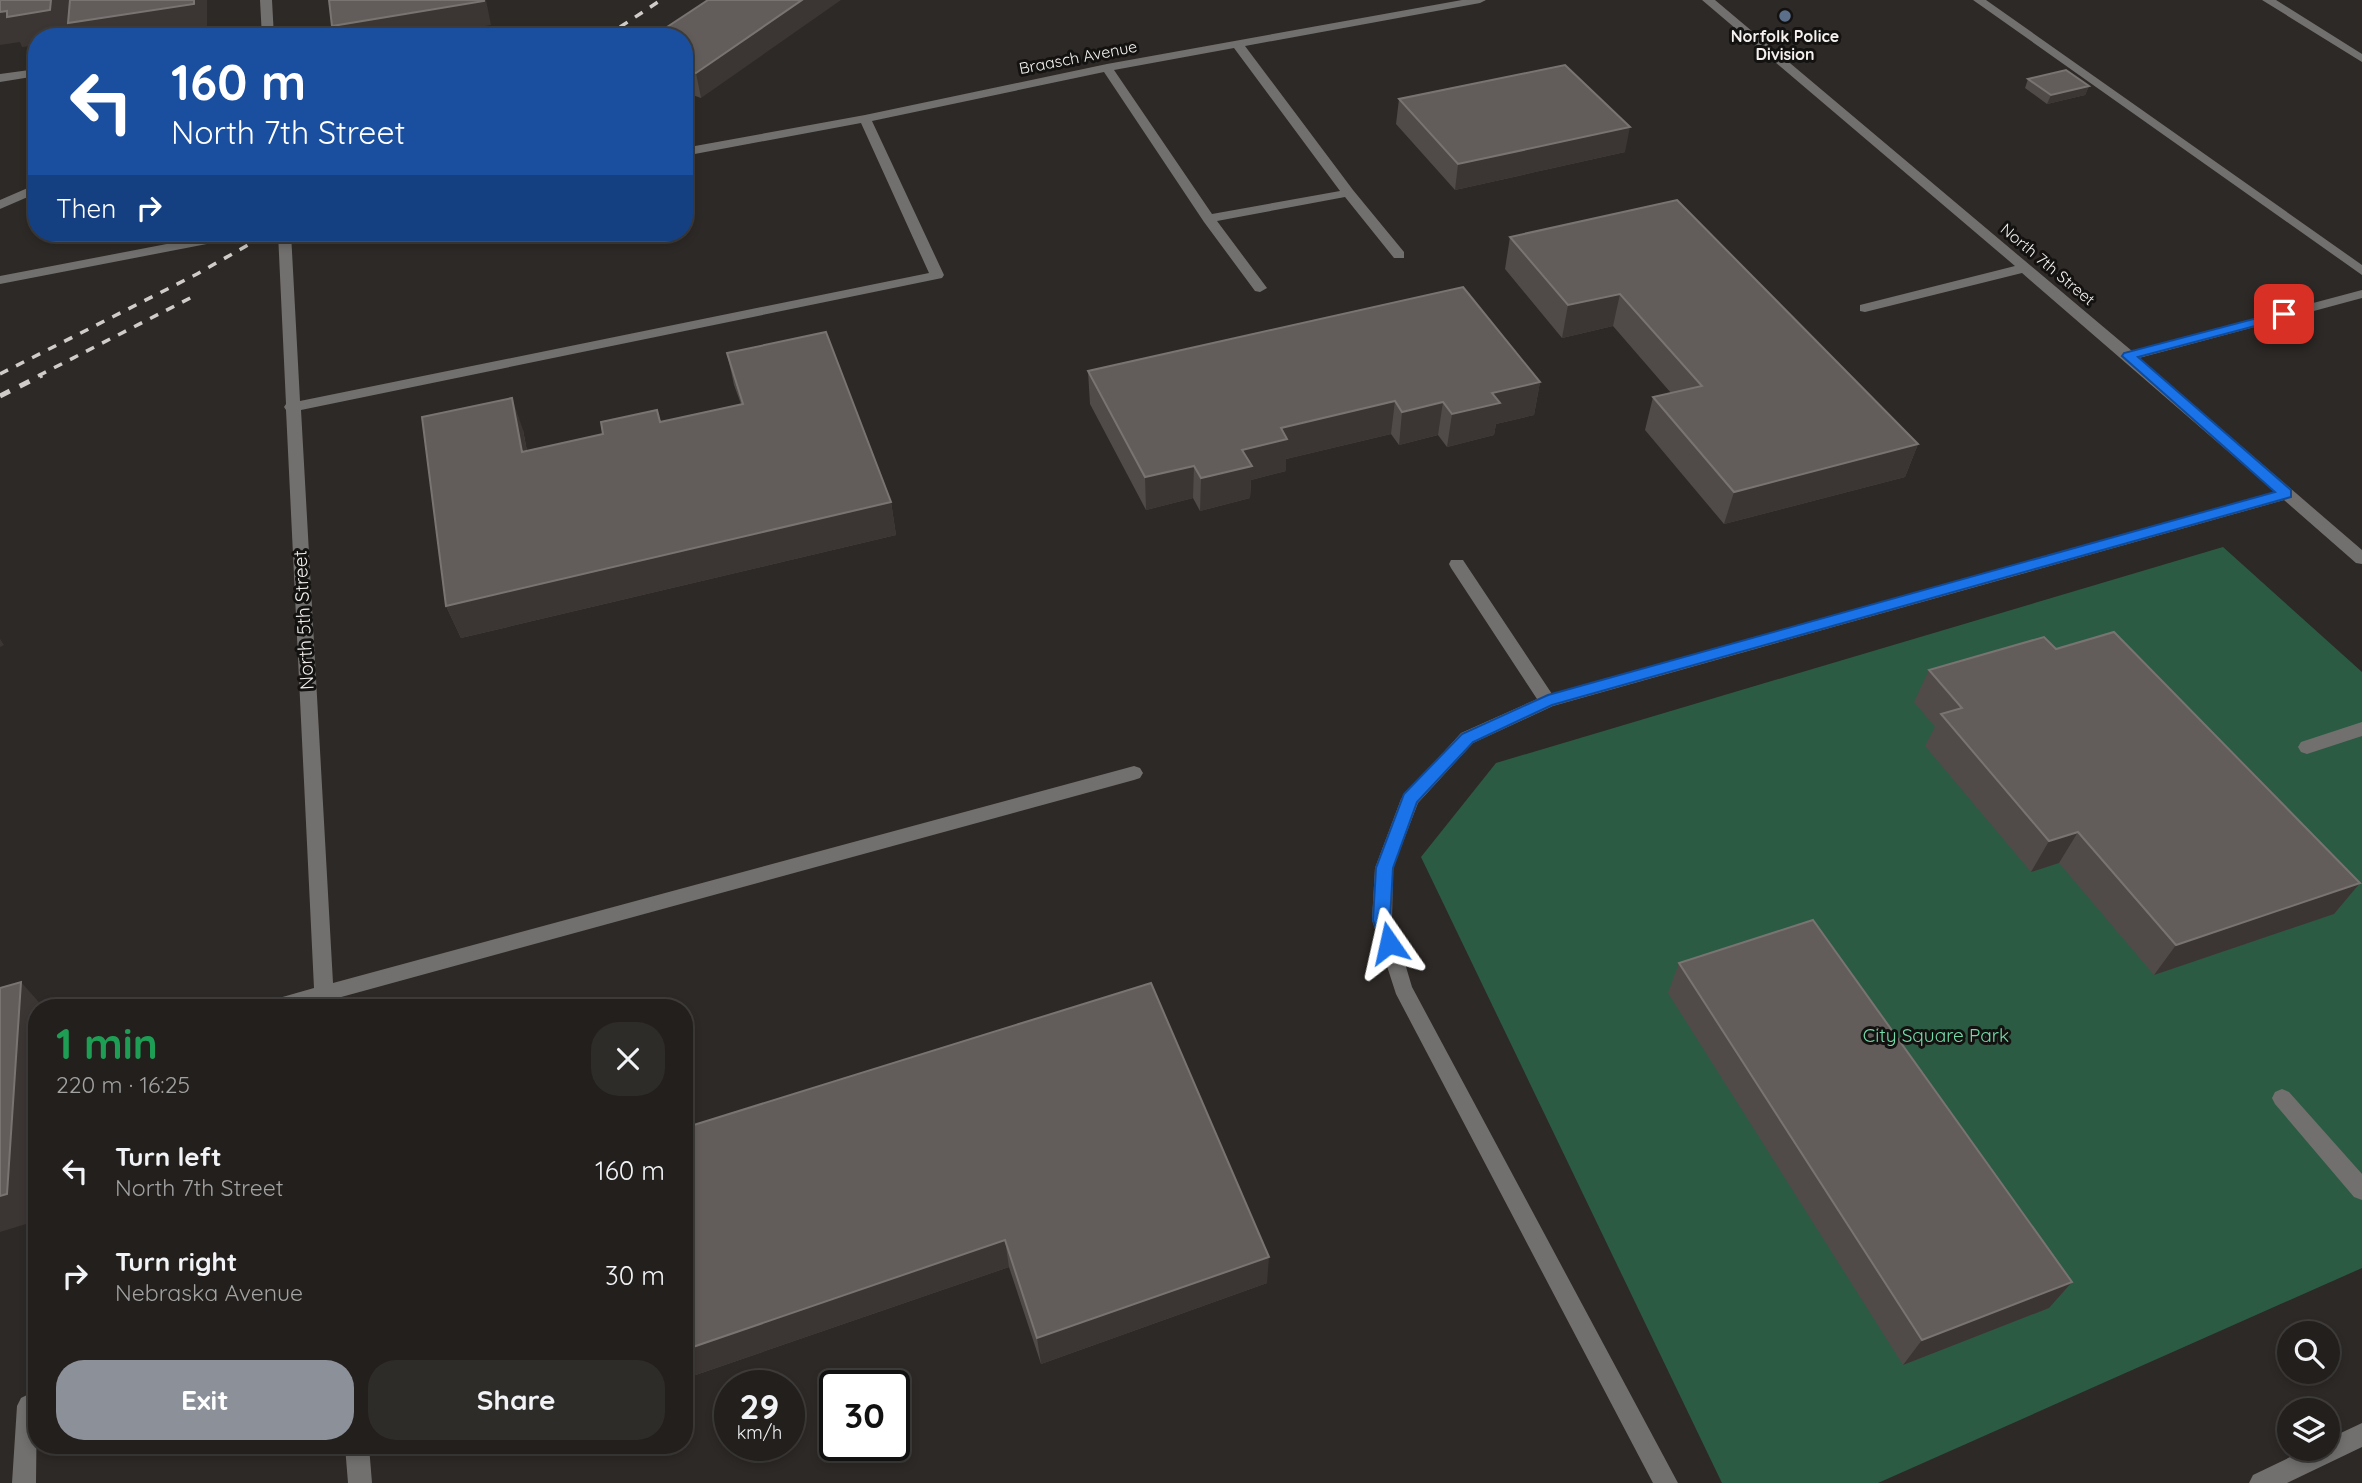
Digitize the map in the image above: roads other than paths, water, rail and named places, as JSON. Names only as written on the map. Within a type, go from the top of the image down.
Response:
[{"type":"street","points":[[266,0],[268,28]]},
{"type":"street","name":"Braasch Avenue","points":[[693,150],[865,119],[1107,68],[1479,0]]},
{"type":"street","name":"North 7th Street","points":[[1707,0],[2129,356],[2362,559]]},
{"type":"street","points":[[1979,0],[2362,271]]},
{"type":"street","points":[[2268,0],[2362,59]]},
{"type":"street","points":[[1237,44],[1348,193],[1399,255]]},
{"type":"street","points":[[1107,68],[1209,219],[1260,288]]},
{"type":"street","points":[[0,78],[28,73]]},
{"type":"street","points":[[291,407],[937,275],[865,119]]},
{"type":"street","points":[[0,205],[28,192]]},
{"type":"street","points":[[1209,219],[1348,193]]},
{"type":"street","points":[[0,280],[196,242]]},
{"type":"street","name":"North 5th Street","points":[[284,242],[291,407],[325,999]]},
{"type":"street","points":[[1865,309],[2025,268]]},
{"type":"street","points":[[2129,356],[2362,294]]},
{"type":"street","points":[[1666,1483],[1403,988],[1382,920],[1384,868],[1410,799],[1467,738],[1548,701],[2286,494]]},
{"type":"street","points":[[1457,564],[1548,701]]},
{"type":"street","points":[[2307,747],[2362,729]]},
{"type":"street","points":[[329,999],[1134,772]]},
{"type":"street","points":[[2282,1098],[2362,1190]]},
{"type":"street","points":[[24,1483],[28,1421]]},
{"type":"street","points":[[2261,1483],[2362,1435]]},
{"type":"street","points":[[358,1454],[360,1483]]},
{"type":"railway","points":[[619,28],[661,0]]},
{"type":"railway","points":[[0,374],[197,274],[253,242]]},
{"type":"railway","points":[[38,376],[198,294]]},
{"type":"railway","points":[[0,396],[42,375]]},
{"type":"place","name":"Norfolk Police Division","points":[[1785,16]]},
{"type":"park label","name":"City Square Park","points":[[1936,1035]]}]
